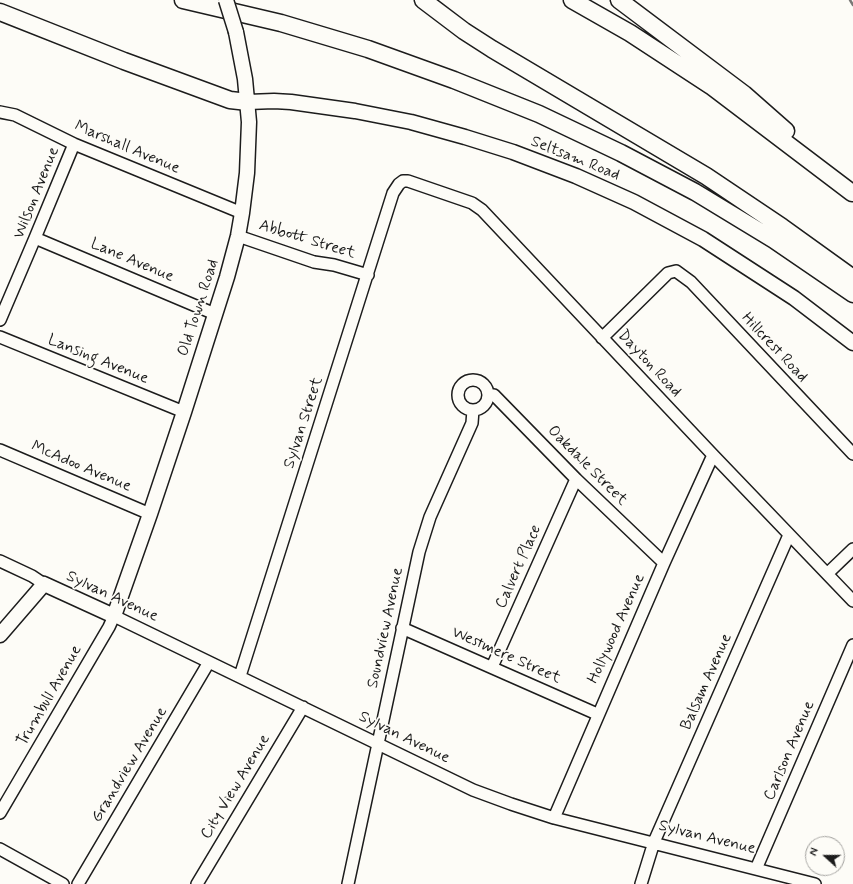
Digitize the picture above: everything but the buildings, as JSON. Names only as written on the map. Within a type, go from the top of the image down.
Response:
[{"type":"highway","points":[[183,0],[281,23],[368,49],[454,80],[539,114],[621,153],[695,192],[774,240],[853,294]]},
{"type":"highway","points":[[423,0],[464,31],[492,49],[706,176],[782,227],[853,278]]},
{"type":"highway","points":[[572,0],[641,40],[711,86],[853,194]]},
{"type":"highway","points":[[619,0],[744,94],[784,129],[853,194]]},
{"type":"highway","points":[[0,12],[223,98],[248,102]]},
{"type":"main road","name":"Old Town Road","points":[[114,616],[184,412],[227,277],[238,236],[249,150],[248,102],[236,32],[226,0]]},
{"type":"main road","name":"Seltsam Road","points":[[248,102],[291,102],[355,111],[410,122],[513,152],[576,176],[634,202],[702,239],[794,298],[853,343]]},
{"type":"main road","name":"Sylvan Avenue","points":[[44,584],[114,616]]},
{"type":"main road","points":[[0,635],[44,584]]},
{"type":"street","name":"Marshall Avenue","points":[[0,112],[15,115],[74,144],[242,213]]},
{"type":"street","name":"Wilson Avenue","points":[[0,320],[36,238],[74,144]]},
{"type":"street","name":"Sylvan Street","points":[[240,676],[393,193],[398,184],[403,181]]},
{"type":"street","name":"Dayton Road","points":[[403,181],[412,181],[472,203],[482,210],[789,535],[853,600]]},
{"type":"street","name":"Abbott Street","points":[[238,236],[314,262],[334,265],[368,275]]},
{"type":"street","name":"Lane Avenue","points":[[36,238],[215,314]]},
{"type":"street","name":"Hillcrest Road","points":[[602,338],[668,273],[676,272],[691,282],[853,454]]},
{"type":"street","name":"Lansing Avenue","points":[[0,337],[184,412]]},
{"type":"street","points":[[469,381],[478,381],[485,386],[488,400],[482,407],[473,410],[465,407],[459,400],[459,390],[469,381]]},
{"type":"street","name":"Oakdale Street","points":[[488,395],[494,395],[576,479],[664,562]]},
{"type":"street","name":"Soundview Avenue","points":[[348,884],[419,552],[430,517],[472,423],[473,410]]},
{"type":"street","name":"McAdoo Avenue","points":[[0,450],[150,514]]},
{"type":"street","name":"Hollywood Avenue","points":[[554,818],[597,714],[713,455]]},
{"type":"street","name":"Calvert Place","points":[[492,667],[576,479]]},
{"type":"street","name":"Balsam Avenue","points":[[641,884],[654,842],[789,535]]},
{"type":"street","points":[[828,573],[853,550]]},
{"type":"street","name":"Sylvan Avenue","points":[[0,561],[32,576],[44,584]]},
{"type":"street","name":"Sylvan Avenue","points":[[114,616],[473,790],[554,818],[654,842],[815,884]]},
{"type":"street","name":"Trumbull Avenue","points":[[0,813],[109,628],[114,616]]},
{"type":"street","name":"Westmere Street","points":[[402,628],[597,714]]},
{"type":"street","name":"Carlson Avenue","points":[[756,869],[853,645]]},
{"type":"street","name":"Grandview Avenue","points":[[78,884],[209,662]]},
{"type":"street","name":"City View Avenue","points":[[197,884],[303,707]]},
{"type":"street","points":[[0,849],[63,884]]},
{"type":"waterway","points":[[850,0],[853,5]]}]
